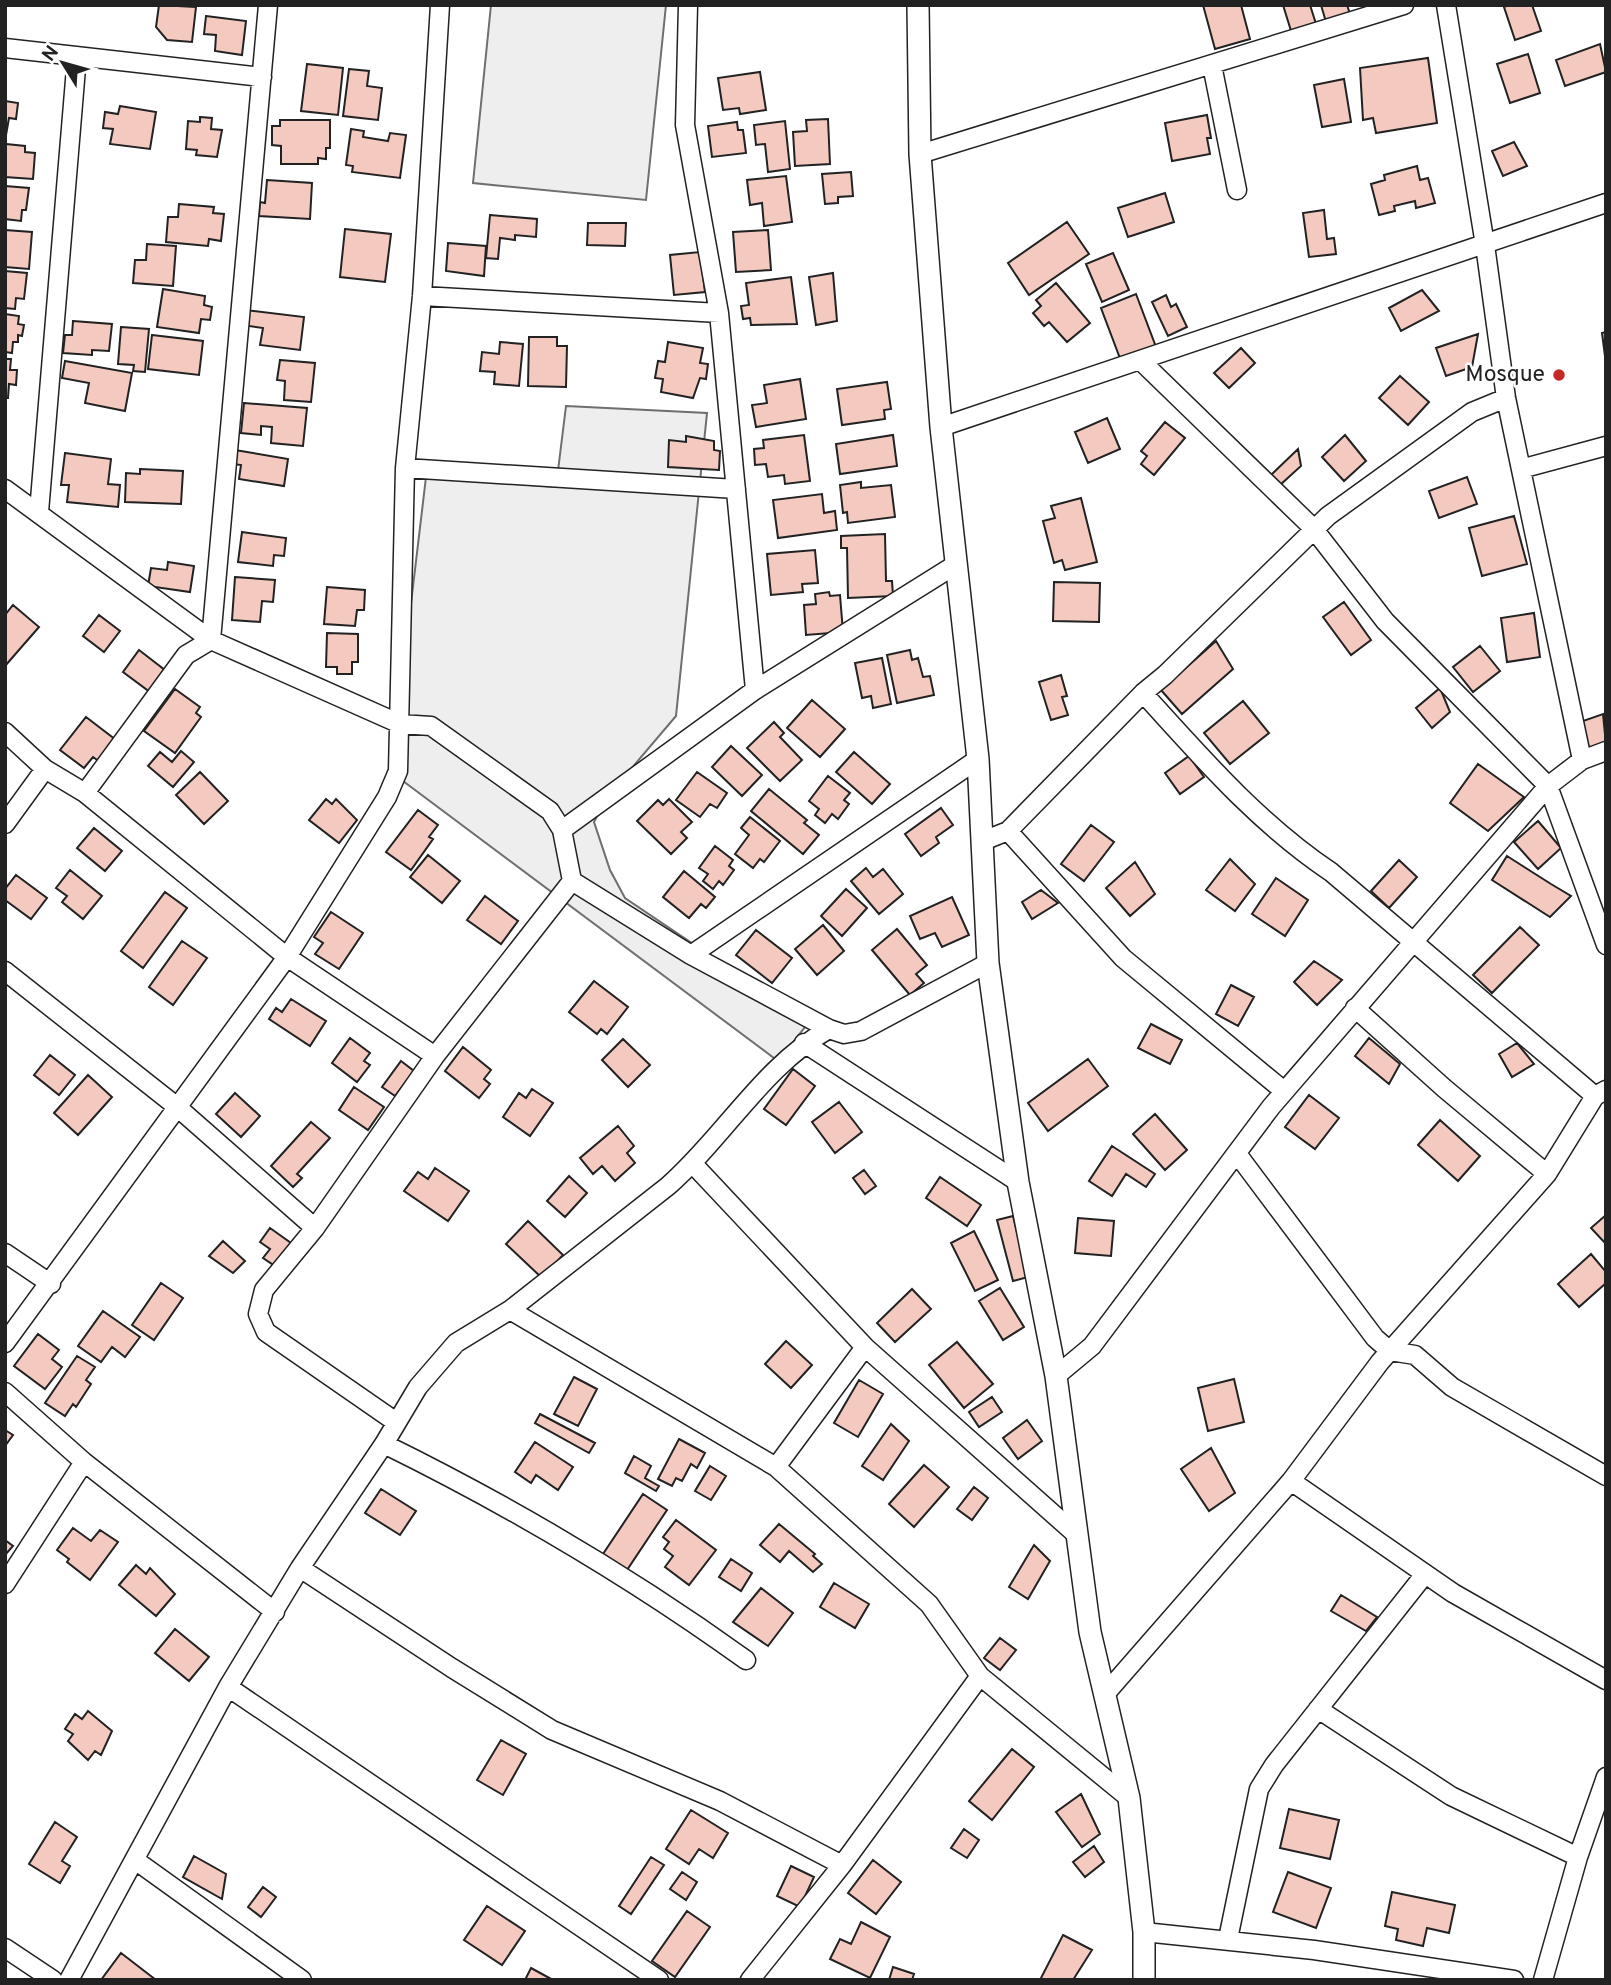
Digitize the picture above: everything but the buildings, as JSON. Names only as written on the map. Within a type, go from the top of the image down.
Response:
[{"type":"street","points":[[211,640],[268,5]]},
{"type":"street","points":[[5,1343],[51,1284],[176,1106],[288,957],[387,796],[398,771],[405,468],[422,296],[440,5]]},
{"type":"street","points":[[688,5],[685,125],[719,313],[755,690]]},
{"type":"street","points":[[918,5],[920,154],[941,427],[978,759],[988,962],[1018,1182],[1056,1376],[1090,1632],[1129,1798],[1144,1931],[1144,1980]]},
{"type":"street","points":[[920,154],[1404,5]]},
{"type":"street","points":[[1446,5],[1485,244],[1506,398],[1582,760]]},
{"type":"street","points":[[5,48],[262,77]]},
{"type":"street","points":[[39,512],[77,57]]},
{"type":"street","points":[[1212,65],[1237,190]]},
{"type":"street","points":[[941,427],[1142,362],[1606,204]]},
{"type":"street","points":[[422,296],[719,313]]},
{"type":"street","points":[[1142,362],[1314,530],[1385,621],[1548,786],[1606,946]]},
{"type":"street","points":[[983,841],[1009,831],[1143,693],[1166,675],[1328,516],[1472,412],[1506,398]]},
{"type":"street","points":[[1521,469],[1606,446]]},
{"type":"street","points":[[405,468],[736,489]]},
{"type":"street","points":[[5,489],[211,640],[400,724],[431,726],[550,811],[562,830],[572,881],[691,955],[829,1029],[844,1034],[860,1031],[988,962]]},
{"type":"street","points":[[562,830],[755,690],[955,565]]},
{"type":"street","points":[[85,793],[186,655],[211,640]]},
{"type":"street","points":[[1106,1693],[1291,1481],[1390,1351],[1547,1174],[1601,1093],[1413,942],[1331,872],[1294,847],[1219,777],[1143,693]]},
{"type":"street","points":[[5,732],[45,769],[85,793],[288,957],[435,1056]]},
{"type":"street","points":[[1056,1376],[1092,1346],[1284,1091],[1548,786],[1582,760],[1606,751]]},
{"type":"street","points":[[691,955],[978,759]]},
{"type":"street","points":[[5,824],[45,769]]},
{"type":"street","points":[[1009,831],[1123,958],[1284,1091]]},
{"type":"street","points":[[396,1422],[266,1332],[258,1314],[264,1290],[315,1228],[435,1056],[572,881]]},
{"type":"street","points":[[5,971],[176,1106],[315,1228]]},
{"type":"street","points":[[1355,1008],[1444,1088],[1547,1174]]},
{"type":"street","points":[[69,1980],[228,1687],[300,1567],[384,1444],[418,1387],[456,1343],[510,1310],[693,1164],[804,1043],[829,1029]]},
{"type":"street","points":[[804,1043],[1018,1182]]},
{"type":"street","points":[[1238,1155],[1375,1338],[1390,1351],[1415,1355],[1452,1387],[1606,1476]]},
{"type":"street","points":[[693,1164],[864,1347],[1078,1536]]},
{"type":"street","points":[[5,1253],[51,1284]]},
{"type":"street","points":[[510,1310],[776,1467],[929,1604],[981,1676],[1129,1798]]},
{"type":"street","points":[[776,1467],[864,1347]]},
{"type":"street","points":[[5,1392],[84,1462],[275,1612]]},
{"type":"street","points":[[384,1444],[492,1497],[685,1616],[746,1660]]},
{"type":"street","points":[[5,1584],[84,1462]]},
{"type":"street","points":[[1291,1481],[1453,1593],[1606,1680]]},
{"type":"street","points":[[300,1567],[452,1668],[552,1730],[720,1801],[842,1865]]},
{"type":"street","points":[[1228,1940],[1259,1789],[1274,1765],[1425,1574]]},
{"type":"street","points":[[750,1980],[842,1865],[981,1676]]},
{"type":"street","points":[[228,1687],[659,1980]]},
{"type":"street","points":[[1318,1709],[1451,1796],[1578,1857]]},
{"type":"street","points":[[1544,1980],[1578,1857],[1606,1777]]},
{"type":"street","points":[[135,1860],[302,1980]]},
{"type":"street","points":[[1144,1931],[1228,1940],[1514,1980]]},
{"type":"street","points":[[5,1948],[54,1980]]},
{"type":"shaded area","points":[[491,5],[666,5],[646,200],[473,183]]},
{"type":"shaded area","points":[[566,406],[707,413],[676,716],[608,796],[594,822],[610,870],[625,898],[809,1022],[778,1061],[399,778],[400,696],[426,477],[556,487]]},
{"type":"place","name":"Mosque","points":[[1559,375]]}]
